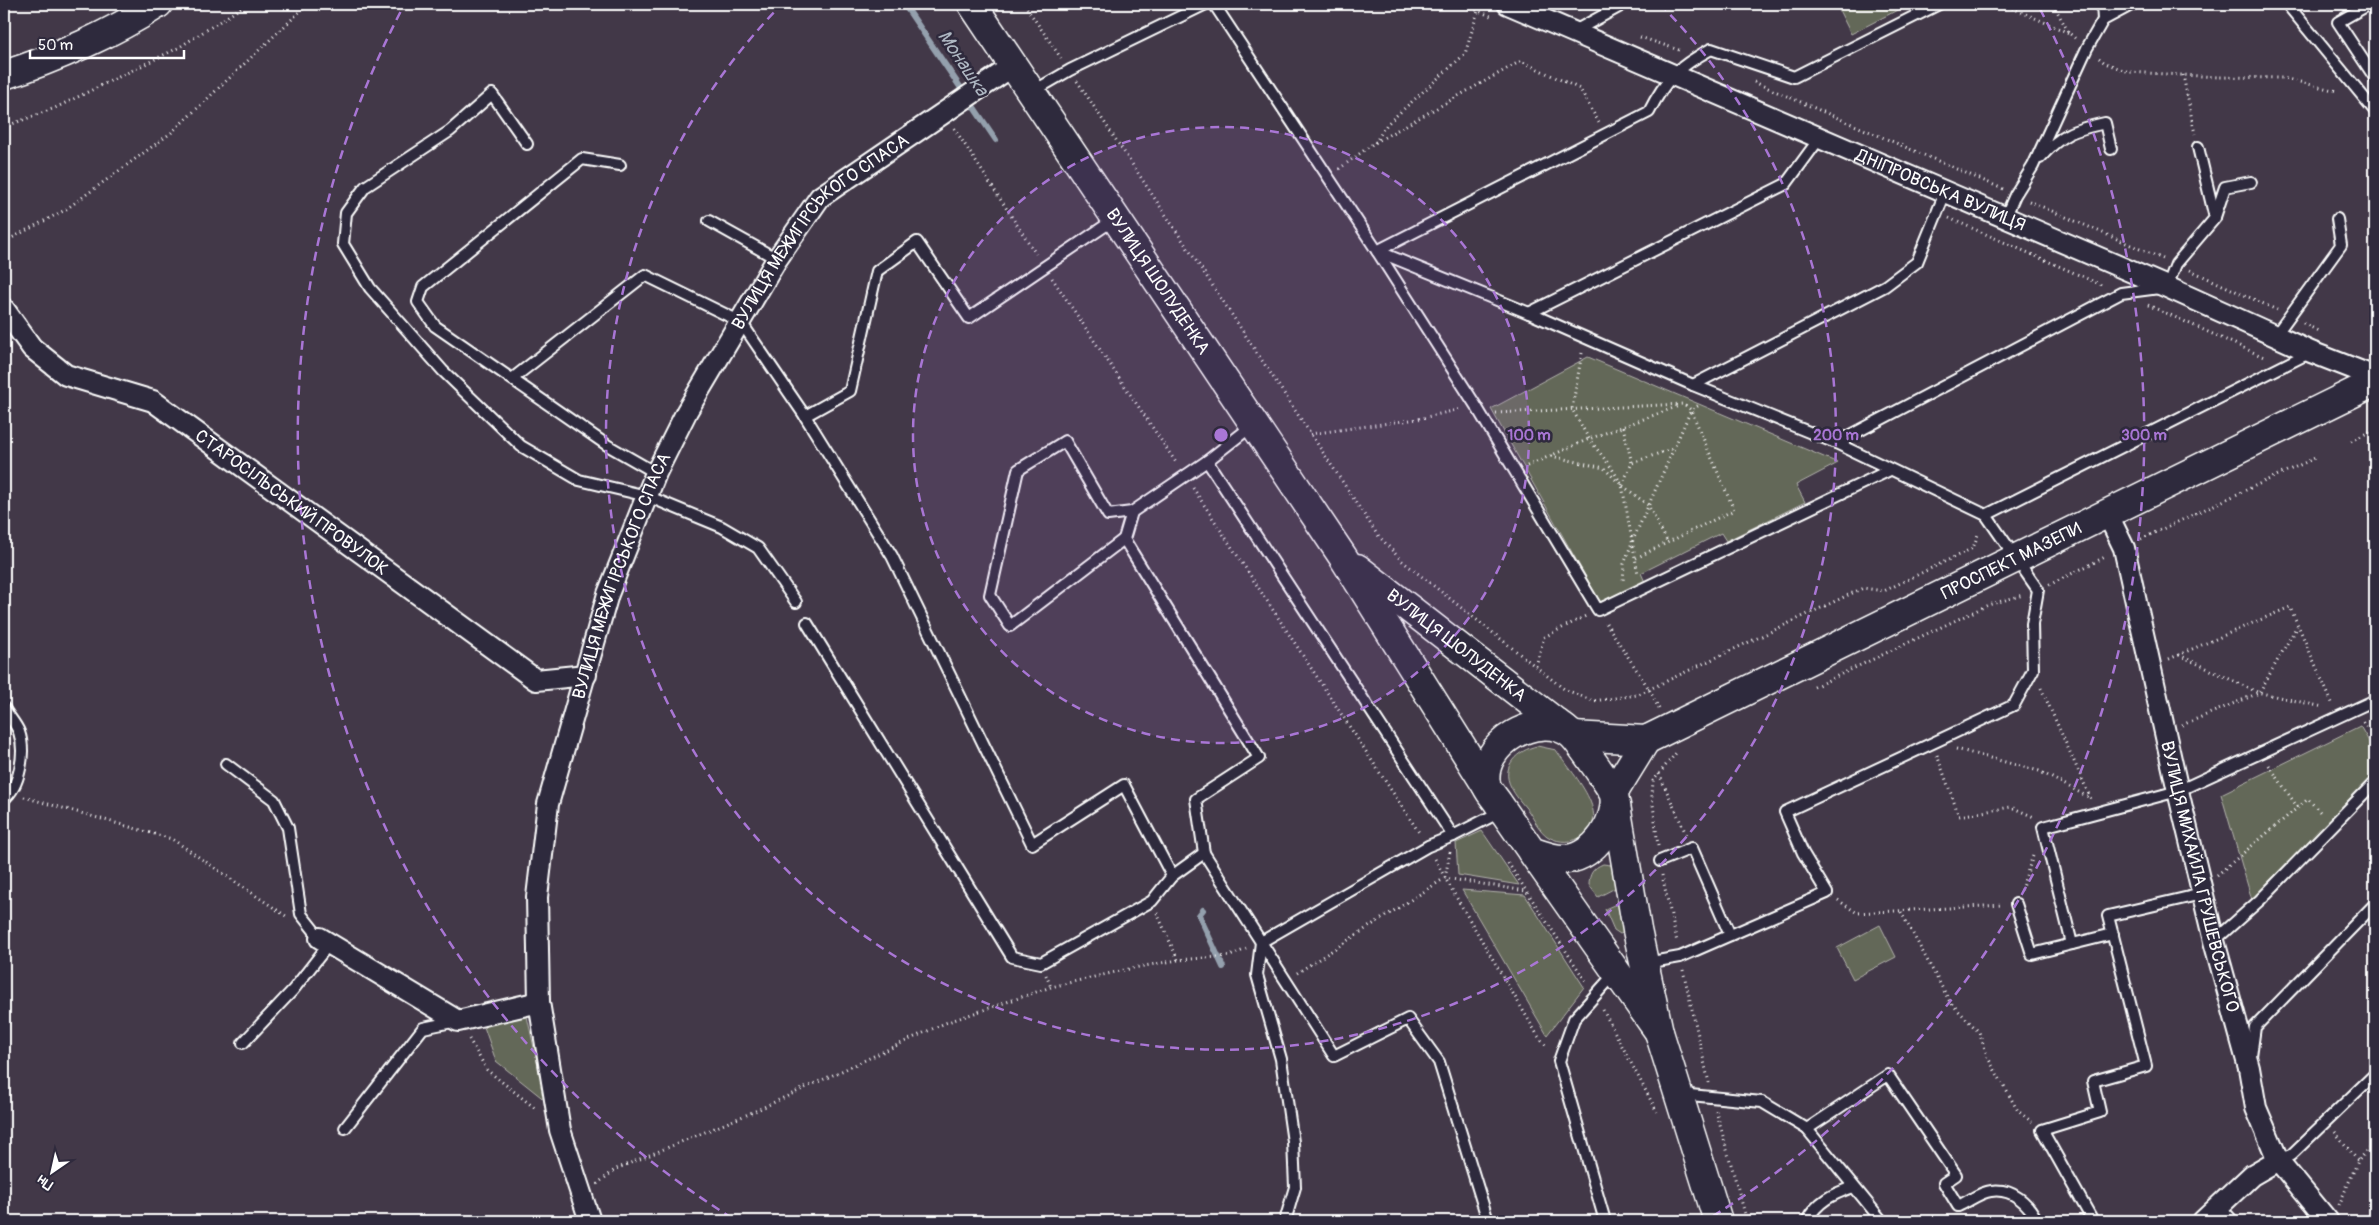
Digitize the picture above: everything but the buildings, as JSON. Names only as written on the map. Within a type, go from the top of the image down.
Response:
[{"type":"main road","points":[[4,75],[32,66],[91,40],[158,4]]},
{"type":"main road","name":"ВУЛИЦЯ ШОЛУДЕНКА","points":[[972,4],[1343,558],[1486,786]]},
{"type":"main road","name":"ПРОСПЕКТ МАЗЕПИ","points":[[1571,734],[1646,740],[2018,560],[2375,382]]},
{"type":"main road","name":"ВУЛИЦЯ ШОЛУДЕНКА","points":[[1343,558],[1571,734]]},
{"type":"main road","points":[[1659,1032],[1486,786],[1488,763],[1496,750],[1508,738],[1522,730],[1550,725],[1571,734],[1614,794],[1644,964],[1659,1032],[1718,1221]]},
{"type":"main road","points":[[1531,851],[1549,857],[1568,859],[1583,853],[1596,843],[1606,831],[1613,814],[1614,794],[1646,740]]},
{"type":"street","name":"ДНІПРОВСЬКА ВУЛИЦЯ","points":[[1508,4],[2166,287],[2311,352],[2375,377]]},
{"type":"street","name":"ВУЛИЦЯ МЕЖИГІРСЬКОГО СПАСА","points":[[590,1221],[560,1130],[538,1002],[537,896],[548,804],[608,594],[656,473],[687,411],[777,259],[820,197],[1014,65]]},
{"type":"street","name":"СТАРОСІЛЬСЬКИЙ ПРОВУЛОК","points":[[4,309],[32,348],[66,375],[153,401],[536,680],[586,675]]},
{"type":"street","name":"ВУЛИЦЯ МИХАЙЛА ГРУШЕВСЬКОГО","points":[[2108,515],[2124,548],[2202,894],[2249,1068],[2256,1108],[2278,1160],[2332,1217]]},
{"type":"street","points":[[324,941],[458,1021],[538,1002]]},
{"type":"street","points":[[2203,1221],[2226,1214],[2252,1175],[2278,1160]]},
{"type":"street","points":[[574,1221],[581,1197]]},
{"type":"lane","points":[[1031,92],[1070,70],[1206,4]]},
{"type":"lane","points":[[1214,4],[1377,251],[1478,410],[1598,610],[1890,470]]},
{"type":"lane","points":[[1573,32],[1624,4]]},
{"type":"lane","points":[[1377,251],[1649,112],[1660,90],[1672,75],[1711,49],[1794,77],[1940,4]]},
{"type":"lane","points":[[2102,4],[2103,20]]},
{"type":"lane","points":[[2005,218],[2015,195],[2033,166],[2087,48],[2103,20],[2133,4]]},
{"type":"lane","points":[[2286,4],[2375,111]]},
{"type":"lane","points":[[2370,4],[2338,22],[2375,78]]},
{"type":"lane","points":[[527,144],[492,94],[450,131],[366,187],[346,213],[343,244],[376,295],[443,371],[521,446],[579,480],[647,496],[722,527],[758,548],[796,602]]},
{"type":"lane","points":[[2033,166],[2056,140],[2079,129],[2104,123],[2111,149]]},
{"type":"lane","points":[[1529,313],[1786,184],[1819,139]]},
{"type":"lane","points":[[2198,147],[2215,218]]},
{"type":"lane","points":[[620,165],[582,159],[423,287],[418,302],[435,326],[607,445],[656,473]]},
{"type":"lane","points":[[1836,443],[2121,293],[2166,287],[2176,264],[2215,218],[2225,187],[2251,182]]},
{"type":"lane","points":[[1693,385],[1885,286],[1917,262],[1945,193]]},
{"type":"lane","points":[[805,416],[850,391],[877,272],[917,242],[969,318],[1116,218]]},
{"type":"lane","points":[[2275,336],[2341,245],[2337,219]]},
{"type":"lane","points":[[709,221],[777,259]]},
{"type":"lane","points":[[1377,251],[1529,313],[1693,385],[1836,443],[1986,515],[2038,590],[2032,624],[2033,670],[2014,705],[1784,812],[1803,853],[1827,893],[1680,956],[1644,964]]},
{"type":"lane","points":[[512,379],[645,275],[741,322],[805,416],[892,556],[1032,844],[1124,785],[1172,876]]},
{"type":"lane","points":[[1986,515],[2311,352]]},
{"type":"lane","points":[[1132,512],[1124,539],[1010,626],[990,596],[1018,470],[1065,441],[1108,515],[1132,512],[1207,461],[1254,424]]},
{"type":"lane","points":[[1207,461],[1453,836]]},
{"type":"lane","points":[[1124,539],[1259,758],[1196,799],[1204,853],[1334,1056],[1408,1019],[1439,1062],[1488,1221]]},
{"type":"lane","points":[[807,623],[1012,957],[1041,963],[1152,901],[1172,876],[1204,853]]},
{"type":"lane","points":[[2072,944],[2043,827],[2178,792],[2375,700]]},
{"type":"lane","points":[[4,708],[19,732],[22,767],[7,796]]},
{"type":"lane","points":[[226,764],[274,800],[288,828],[302,914],[324,941],[293,990],[244,1043]]},
{"type":"lane","points":[[2214,941],[2260,900],[2375,782]]},
{"type":"lane","points":[[1261,942],[1428,846],[1453,836],[1503,810]]},
{"type":"lane","points":[[1660,861],[1692,848],[1730,935]]},
{"type":"lane","points":[[2093,1221],[2042,1130],[2100,1112],[2093,1080],[2146,1066],[2108,916],[2202,894]]},
{"type":"lane","points":[[2016,904],[2032,954],[2113,934]]},
{"type":"lane","points":[[2249,1068],[2255,1028],[2375,904]]},
{"type":"lane","points":[[1261,942],[1257,975],[1281,1059],[1293,1142],[1295,1187],[1285,1221]]},
{"type":"lane","points":[[1605,1221],[1559,1061],[1574,1019],[1616,972]]},
{"type":"lane","points":[[345,1128],[423,1028],[458,1021]]},
{"type":"lane","points":[[2278,1160],[2291,1155],[2375,1074]]},
{"type":"lane","points":[[1807,1129],[1888,1075],[1956,1175],[1944,1183],[1958,1206],[1990,1191],[2012,1193],[2031,1208],[2037,1221]]},
{"type":"lane","points":[[1679,1094],[1762,1102],[1807,1129],[1882,1221]]},
{"type":"lane","points":[[1807,1221],[1812,1210],[1823,1200],[1854,1187]]},
{"type":"path","points":[[4,127],[55,108],[178,48],[246,4]]},
{"type":"path","points":[[4,242],[65,210],[172,132],[308,4]]},
{"type":"path","points":[[1024,4],[1070,70],[1377,534],[1401,560],[1564,689],[1593,701],[1636,695],[1863,588],[1884,591],[1973,548],[1986,515]]},
{"type":"path","points":[[2004,4],[2069,33],[2105,64],[2129,72],[2283,78],[2335,90],[2343,94]]},
{"type":"path","points":[[2053,4],[2069,33]]},
{"type":"path","points":[[1374,143],[1387,124],[1465,54],[1478,10]]},
{"type":"path","points":[[1573,11],[1594,20]]},
{"type":"path","points":[[1631,34],[1697,57]]},
{"type":"path","points":[[1328,177],[1374,143],[1521,61],[1580,89],[1605,135]]},
{"type":"path","points":[[2183,75],[2198,147]]},
{"type":"path","points":[[1752,81],[2176,264],[2290,315],[2324,334]]},
{"type":"path","points":[[944,112],[1428,846],[1538,1036],[1559,1061]]},
{"type":"path","points":[[1585,338],[1572,409],[1589,439],[1611,467],[1622,485],[1633,540],[1640,590]]},
{"type":"path","points":[[1621,599],[1624,564],[1648,505],[1691,410],[1718,395]]},
{"type":"path","points":[[1310,434],[1478,410],[1572,409],[1684,404],[1691,410],[1734,510],[1636,558]]},
{"type":"path","points":[[1515,471],[1589,439],[1684,404]]},
{"type":"path","points":[[1622,485],[1632,463],[1623,427]]},
{"type":"path","points":[[2350,441],[2375,428]]},
{"type":"path","points":[[1632,463],[1674,448]]},
{"type":"path","points":[[1551,456],[1604,468],[1648,505],[1668,543]]},
{"type":"path","points":[[2124,548],[2317,457]]},
{"type":"path","points":[[2151,667],[2178,654],[2290,607],[2336,710],[2260,693],[2178,654]]},
{"type":"path","points":[[1536,666],[1544,637],[1598,610],[1649,689],[1659,710]]},
{"type":"path","points":[[2164,732],[2260,693],[2298,625]]},
{"type":"path","points":[[2033,670],[2091,799]]},
{"type":"path","points":[[2354,710],[2375,740]]},
{"type":"path","points":[[1932,743],[2039,771],[2110,809]]},
{"type":"path","points":[[1827,893],[1857,913],[2016,904],[2043,827],[2033,816],[2011,807],[1960,816],[1932,743]]},
{"type":"path","points":[[2261,753],[2298,808]]},
{"type":"path","points":[[1659,774],[1692,848]]},
{"type":"path","points":[[7,796],[172,839],[287,916]]},
{"type":"path","points":[[2214,877],[2308,799],[2333,825]]},
{"type":"path","points":[[1445,878],[1453,836]]},
{"type":"path","points":[[1286,980],[1445,878],[1526,891]]},
{"type":"path","points":[[1152,901],[1178,960]]},
{"type":"path","points":[[1901,912],[1950,1002],[1979,1032],[1988,1058],[2018,1110]]},
{"type":"path","points":[[581,1197],[616,1169],[753,1112],[945,1023],[1051,987],[1133,968],[1178,960],[1230,956]]},
{"type":"path","points":[[458,1021],[487,1070],[520,1094],[560,1130]]},
{"type":"path","points":[[2326,1122],[2358,1161]]},
{"type":"path","points":[[2332,1217],[2358,1161],[2375,1142]]},
{"type":"green space","points":[[1836,4],[1909,4],[1851,34]]},
{"type":"green space","points":[[1588,357],[1838,463],[1796,485],[1805,502],[1726,541],[1721,533],[1641,573],[1645,582],[1600,602],[1491,409]]},
{"type":"green space","points":[[2360,726],[2375,752],[2375,775],[2252,900],[2221,794]]},
{"type":"green space","points":[[1537,746],[1556,750],[1588,796],[1593,808],[1593,820],[1589,831],[1577,839],[1562,841],[1554,840],[1547,836],[1511,787],[1508,779],[1509,766],[1523,751]]},
{"type":"green space","points":[[1482,831],[1519,885],[1458,875],[1456,843]]},
{"type":"green space","points":[[1603,864],[1611,865],[1617,872],[1619,886],[1598,897],[1589,885],[1589,881],[1592,872]]},
{"type":"green space","points":[[1462,890],[1525,895],[1584,987],[1547,1035]]},
{"type":"green space","points":[[1623,901],[1625,932],[1620,934],[1614,930],[1605,909]]},
{"type":"green space","points":[[1880,925],[1896,957],[1853,979],[1837,948]]},
{"type":"green space","points":[[526,1012],[546,1101],[496,1061],[483,1024]]},
{"type":"waterway","name":"Монашка","points":[[904,4],[996,140]]},
{"type":"waterway","points":[[1203,910],[1199,915],[1223,967]]}]
